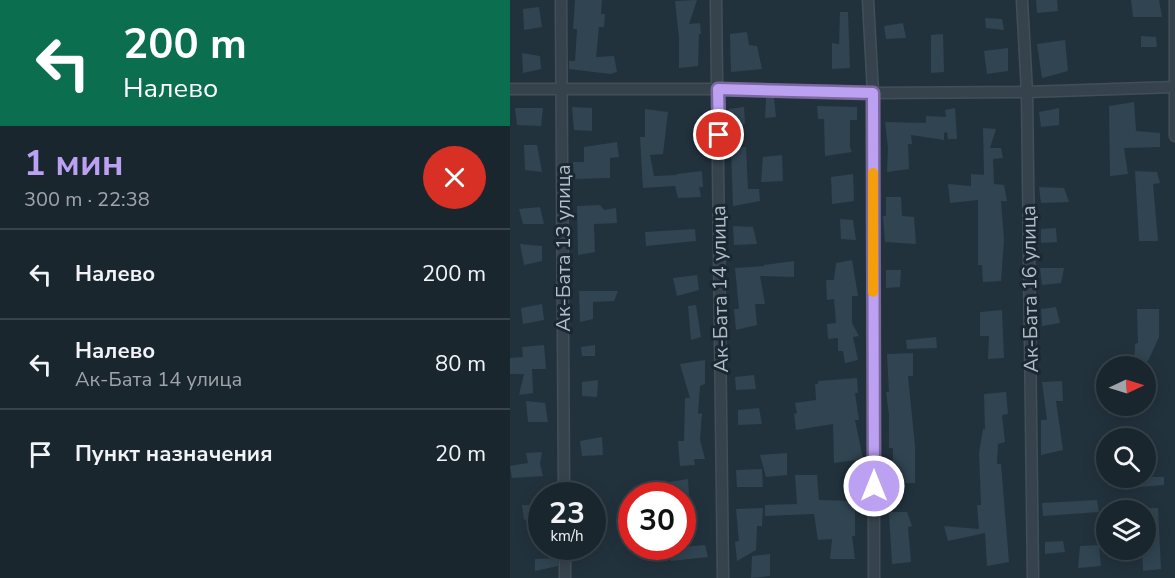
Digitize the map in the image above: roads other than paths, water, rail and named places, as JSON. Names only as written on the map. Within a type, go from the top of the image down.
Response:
[{"type":"street","name":"Ак-Бата 13 улица","points":[[561,0],[564,482]]},
{"type":"street","name":"Ак-Бата 14 улица","points":[[716,0],[723,578]]},
{"type":"street","points":[[868,0],[873,93],[874,578]]},
{"type":"street","name":"Ак-Бата 16 улица","points":[[1022,0],[1027,92],[1033,578]]},
{"type":"street","points":[[1175,0],[1175,136]]},
{"type":"street","points":[[510,89],[718,89],[873,93],[1027,92],[1174,87]]},
{"type":"street","points":[[565,560],[565,578]]}]
